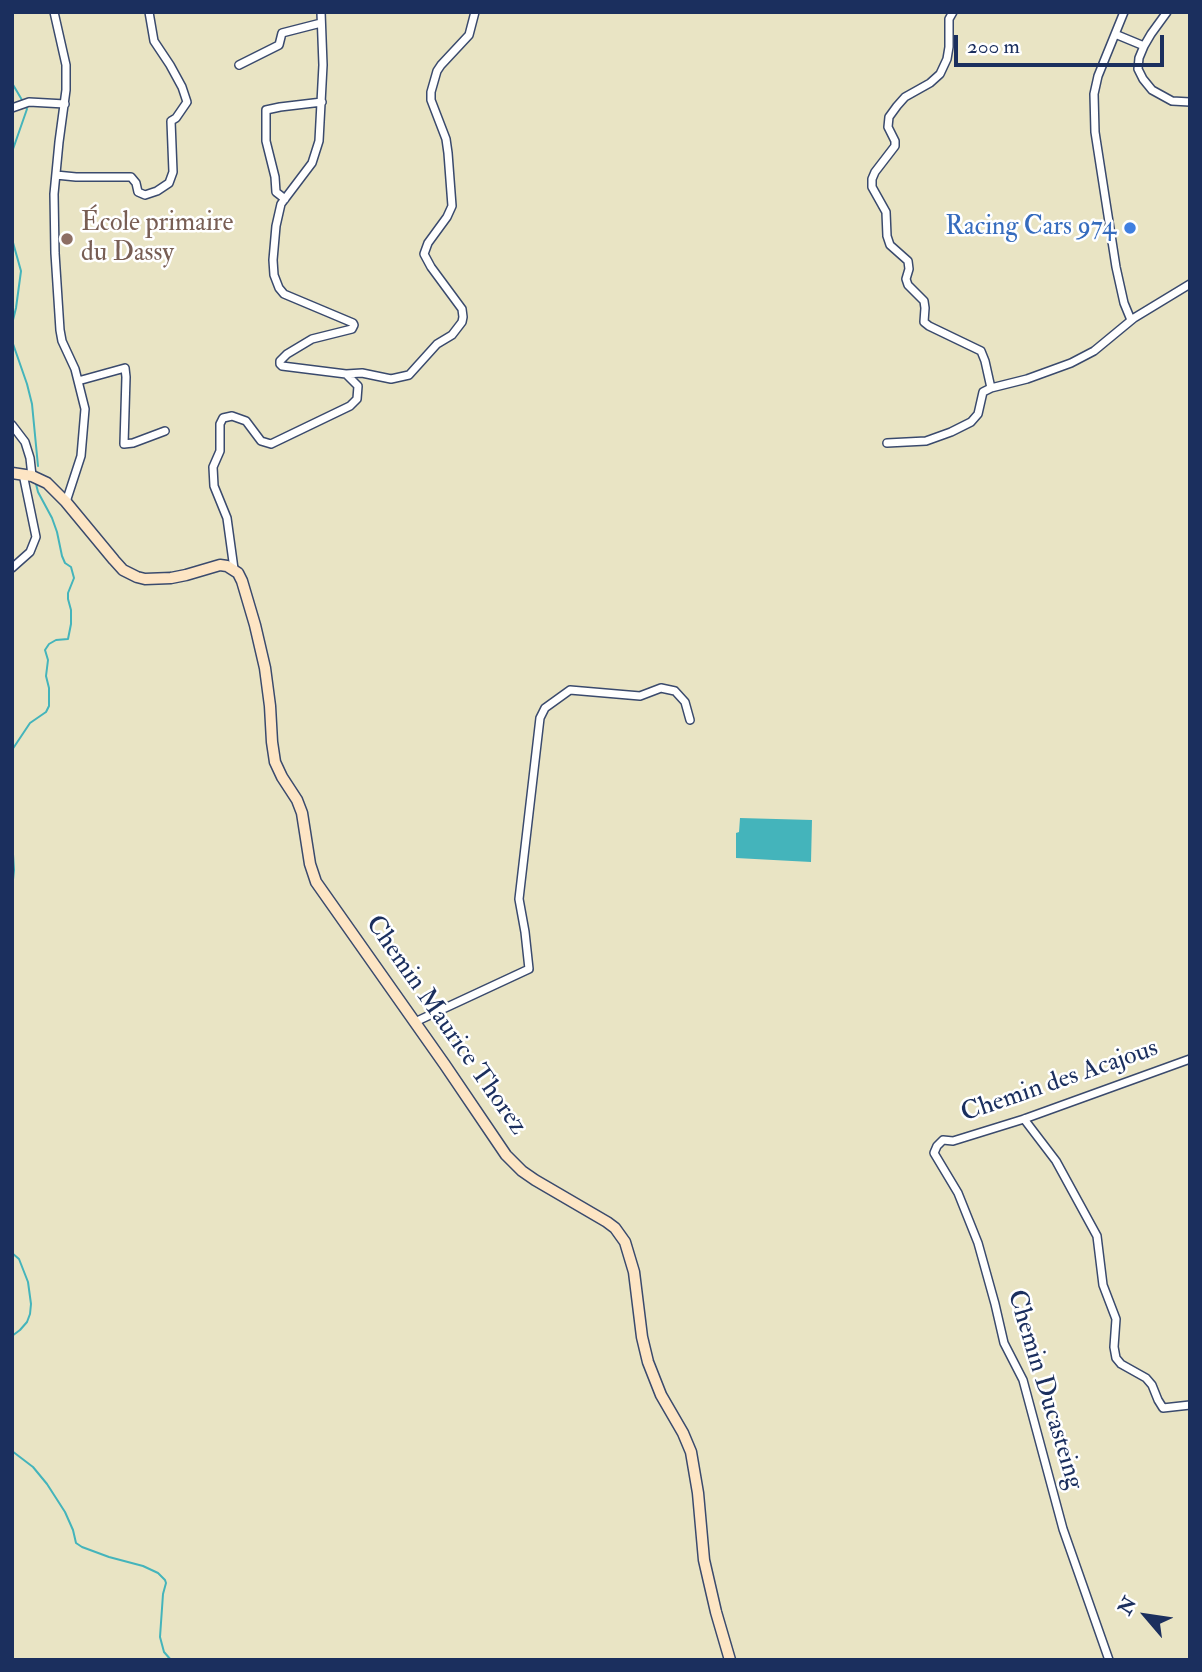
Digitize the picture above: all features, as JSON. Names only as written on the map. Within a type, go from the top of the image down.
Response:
[{"type":"main road","points":[[22,474],[47,483],[123,570],[136,577],[171,578],[220,565],[234,569]]},
{"type":"main road","name":"Chemin Maurice Thorez","points":[[234,569],[242,581],[265,668],[275,762],[302,813],[311,872],[320,888],[515,1165],[535,1180],[607,1222],[625,1241],[634,1272],[648,1362],[691,1452],[704,1560],[730,1660]]},
{"type":"street","points":[[54,12],[66,65],[65,104],[54,194],[60,330],[75,369],[85,409],[81,456],[66,502]]},
{"type":"street","points":[[56,175],[131,177],[138,191],[145,195],[158,191],[169,183],[173,172],[171,121],[187,102],[182,87],[154,41],[149,12]]},
{"type":"street","points":[[321,12],[323,65],[319,141],[312,163],[281,204],[276,226],[274,275],[284,294],[353,323],[354,326],[352,329],[312,339],[287,354],[280,364],[391,379],[408,375],[438,344],[452,335],[463,317],[462,309],[424,254],[452,206],[449,153],[433,108],[431,92],[436,71],[469,35],[475,12]]},
{"type":"street","points":[[953,12],[949,19],[947,59],[942,70],[930,83],[905,97],[897,106],[887,124],[895,145],[875,172],[872,183],[886,212],[888,241],[892,248],[908,261],[906,283],[924,301],[924,322],[981,351],[991,388]]},
{"type":"street","points":[[1124,12],[1098,76],[1094,94],[1095,132],[1116,267],[1124,303],[1131,320]]},
{"type":"street","points":[[1167,12],[1144,46],[1138,69],[1152,90],[1172,101],[1190,102]]},
{"type":"street","points":[[239,65],[279,45],[282,33],[321,23]]},
{"type":"street","points":[[1115,34],[1144,46]]},
{"type":"street","points":[[16,107],[29,102],[65,104]]},
{"type":"street","points":[[285,199],[276,192],[266,141],[266,110],[322,102]]},
{"type":"street","points":[[887,443],[926,440],[971,422],[978,414],[982,392],[1071,363],[1094,351],[1131,320],[1190,284]]},
{"type":"street","points":[[78,381],[125,368],[124,444],[165,431]]},
{"type":"street","points":[[234,569],[227,518],[214,486],[213,467],[220,451],[220,424],[223,418],[232,416],[246,421],[261,441],[271,444],[350,406],[357,399],[358,386],[346,374]]},
{"type":"street","points":[[12,425],[25,442],[30,458],[22,474],[36,537],[30,552],[12,568]]},
{"type":"street","points":[[415,1022],[529,970],[519,899],[540,718],[545,708],[570,690],[640,696],[661,688],[676,691],[685,702],[690,720]]},
{"type":"street","name":"Chemin des Acajous","points":[[943,1140],[953,1141],[1024,1119],[1190,1059]]},
{"type":"street","points":[[1024,1119],[1056,1161],[1097,1236],[1103,1285],[1116,1319],[1116,1358],[1121,1364],[1146,1378],[1163,1408],[1190,1405]]},
{"type":"street","name":"Chemin Ducasteing","points":[[943,1140],[934,1153],[958,1194],[978,1243],[1004,1343],[1023,1380],[1063,1529],[1109,1660]]},
{"type":"water","points":[[740,818],[812,820],[811,862],[736,858],[736,833],[739,832]]},
{"type":"waterway","points":[[12,83],[22,100]]},
{"type":"waterway","points":[[12,152],[27,109],[25,105]]},
{"type":"waterway","points":[[12,239],[21,271],[12,324]]},
{"type":"waterway","points":[[12,341],[32,404],[38,466]]},
{"type":"waterway","points":[[12,750],[30,723],[46,712],[49,706],[46,676],[48,660],[45,650],[56,640],[68,639],[71,624],[68,593],[74,578],[71,567],[65,563],[62,556],[52,518],[36,484]]},
{"type":"waterway","points":[[12,838],[12,890]]},
{"type":"waterway","points":[[12,1253],[19,1259],[28,1282],[31,1304],[27,1322],[12,1336]]},
{"type":"waterway","points":[[12,1451],[33,1467],[47,1484],[65,1512],[76,1543],[109,1557],[143,1566],[158,1573],[165,1580],[160,1637],[164,1652],[171,1660]]},
{"type":"place","name":"Racing Cars 974","points":[[1130,228]]},
{"type":"place","name":"École primaire du Dassy","points":[[67,239]]}]
